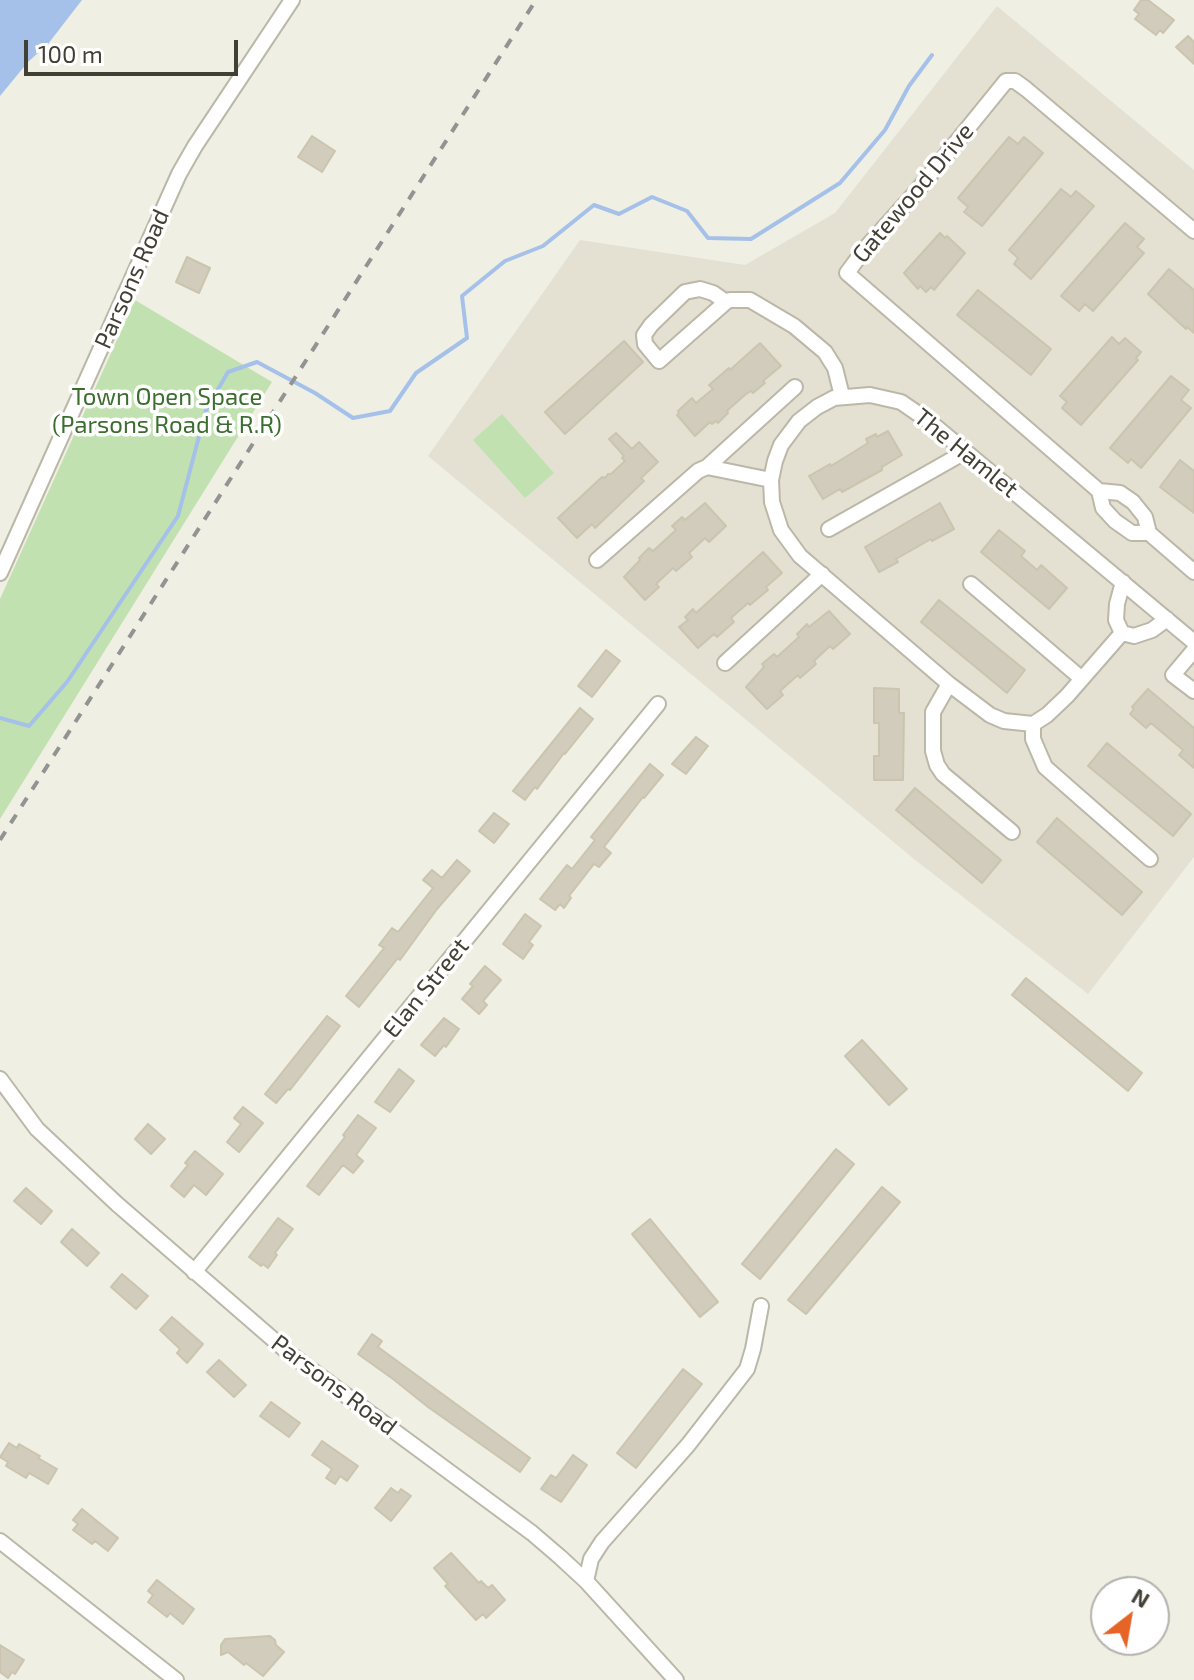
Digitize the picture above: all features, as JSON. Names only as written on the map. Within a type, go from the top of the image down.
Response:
[{"type":"street","name":"Parsons Road","points":[[0,573],[179,174],[292,0]]},
{"type":"street","name":"Gatewood Drive","points":[[1194,231],[1026,89],[1015,81],[1006,81],[847,273],[1099,491],[1120,493],[1133,502],[1145,517],[1149,533],[1194,572]]},
{"type":"street","points":[[726,302],[700,289],[685,292],[651,325],[644,335],[645,344],[659,361],[726,302],[750,300],[794,326],[825,352],[835,368],[842,396],[817,407],[799,421],[781,445],[771,480],[772,502],[781,530],[800,556],[949,684],[990,715],[1004,721],[1033,724],[1067,696],[1122,633]]},
{"type":"street","points":[[597,560],[795,387]]},
{"type":"street","name":"The Hamlet","points":[[842,396],[870,395],[901,402],[930,422],[1194,642]]},
{"type":"street","points":[[829,529],[965,452]]},
{"type":"street","points":[[707,467],[771,480]]},
{"type":"street","name":"Gatewood Drive","points":[[1099,491],[1103,508],[1115,521],[1132,533],[1149,533]]},
{"type":"street","points":[[725,663],[822,574]]},
{"type":"street","points":[[1122,633],[1116,620],[1123,582]]},
{"type":"street","points":[[971,584],[1082,679]]},
{"type":"street","points":[[1122,633],[1134,636],[1152,630],[1167,619]]},
{"type":"street","points":[[1194,650],[1173,675],[1194,691]]},
{"type":"street","points":[[949,684],[933,712],[933,751],[937,765],[943,774],[1012,832]]},
{"type":"street","name":"Elan Street","points":[[194,1272],[658,704]]},
{"type":"street","points":[[1033,724],[1033,739],[1045,767],[1150,859]]},
{"type":"street","name":"Parsons Road","points":[[0,1079],[23,1112],[55,1148],[194,1272],[290,1354],[532,1533],[586,1581],[676,1680]]},
{"type":"street","points":[[586,1581],[591,1559],[602,1542],[688,1445],[747,1369],[761,1306]]},
{"type":"street","points":[[0,1541],[176,1680]]},
{"type":"shaded area","points":[[997,6],[1194,170],[1194,857],[1088,994],[914,859],[428,456],[580,240],[745,265],[835,213]]},
{"type":"green space","name":"Town Open Space (Parsons Road & R.R)","points":[[135,300],[272,382],[0,819],[0,599]]},
{"type":"green space","points":[[502,414],[554,473],[525,498],[473,440]]},
{"type":"water","points":[[0,0],[82,0],[48,44],[28,62],[0,96]]},
{"type":"building","points":[[1141,0],[1148,0],[1174,20],[1163,33],[1160,30],[1156,35],[1135,19],[1139,14],[1134,10]]},
{"type":"building","points":[[1188,36],[1194,42],[1194,64],[1176,47]]},
{"type":"building","points":[[312,136],[335,151],[322,172],[298,157]]},
{"type":"building","points":[[1009,137],[1018,144],[1024,137],[1043,153],[982,226],[964,212],[968,207],[958,198]]},
{"type":"building","points":[[1061,189],[1071,197],[1076,191],[1094,206],[1031,279],[1014,264],[1018,258],[1009,250]]},
{"type":"building","points":[[1125,223],[1144,239],[1137,247],[1144,253],[1093,311],[1085,304],[1079,311],[1061,296]]},
{"type":"building","points":[[940,233],[965,253],[934,290],[931,287],[926,292],[920,286],[918,289],[904,273]]},
{"type":"building","points":[[187,257],[210,268],[199,293],[176,282]]},
{"type":"building","points":[[1169,269],[1194,290],[1194,333],[1148,294]]},
{"type":"building","points":[[978,290],[1051,349],[1031,375],[957,315]]},
{"type":"building","points":[[1112,337],[1119,344],[1125,338],[1141,352],[1136,358],[1138,360],[1081,425],[1062,408],[1067,402],[1060,396]]},
{"type":"building","points":[[624,341],[643,362],[565,434],[545,412]]},
{"type":"building","points":[[760,343],[781,366],[753,393],[746,394],[729,409],[718,423],[710,422],[695,436],[677,415],[678,411],[692,398],[696,403],[713,389],[709,385]]},
{"type":"building","points":[[1171,376],[1189,390],[1181,400],[1191,408],[1141,468],[1131,459],[1128,463],[1110,448]]},
{"type":"building","points":[[888,431],[902,455],[882,470],[823,499],[809,476],[868,443],[866,439]]},
{"type":"building","points":[[616,433],[632,449],[639,442],[658,462],[641,478],[644,481],[595,528],[592,524],[577,538],[558,518],[602,477],[611,474],[625,461],[609,439]]},
{"type":"building","points":[[1180,460],[1194,471],[1194,513],[1160,487]]},
{"type":"building","points":[[705,503],[726,526],[709,542],[705,538],[689,553],[692,557],[676,571],[673,568],[645,600],[624,577],[649,548],[653,551],[676,530],[672,526],[682,517],[685,520]]},
{"type":"building","points":[[940,503],[954,529],[896,559],[898,562],[879,572],[865,547]]},
{"type":"building","points":[[999,530],[1025,551],[1021,556],[1037,570],[1041,565],[1067,588],[1049,609],[981,552]]},
{"type":"building","points":[[763,552],[782,573],[766,587],[768,590],[731,618],[734,622],[698,648],[679,627],[688,620],[685,617],[693,609],[696,613]]},
{"type":"building","points":[[939,600],[1025,670],[1007,693],[921,622]]},
{"type":"building","points":[[829,611],[850,634],[833,649],[830,646],[814,661],[816,664],[780,691],[783,695],[767,709],[746,687],[764,667],[762,664],[774,654],[777,657],[799,637],[797,634],[807,624],[809,627]]},
{"type":"building","points":[[606,650],[620,661],[592,697],[578,686]]},
{"type":"building","points":[[874,688],[899,689],[899,713],[904,713],[903,780],[874,780],[874,756],[879,756],[879,723],[874,723]]},
{"type":"building","points":[[1148,689],[1194,728],[1194,768],[1179,755],[1183,750],[1151,723],[1146,728],[1130,714],[1134,709],[1132,707]]},
{"type":"building","points":[[580,708],[593,719],[525,800],[513,791]]},
{"type":"building","points":[[696,737],[708,746],[686,774],[672,764]]},
{"type":"building","points":[[1107,743],[1191,814],[1173,836],[1088,766]]},
{"type":"building","points":[[650,764],[663,775],[604,847],[611,853],[599,867],[594,864],[569,896],[571,898],[564,908],[560,904],[555,910],[540,899],[567,865],[572,869],[595,840],[591,837]]},
{"type":"building","points":[[915,788],[1001,860],[982,883],[896,810]]},
{"type":"building","points":[[494,813],[509,824],[494,843],[479,831]]},
{"type":"building","points":[[1057,818],[1142,892],[1122,915],[1037,842]]},
{"type":"building","points":[[457,860],[470,871],[359,1007],[346,996],[384,948],[379,945],[392,928],[398,932],[433,888],[423,880],[432,870],[442,878]]},
{"type":"building","points":[[525,914],[541,926],[529,942],[533,945],[523,959],[503,944]]},
{"type":"building","points":[[485,966],[501,980],[483,1001],[487,1005],[479,1014],[462,999]]},
{"type":"building","points":[[1026,978],[1142,1073],[1128,1091],[1012,995]]},
{"type":"building","points":[[327,1016],[340,1026],[290,1090],[276,1103],[265,1094]]},
{"type":"building","points":[[444,1018],[459,1029],[435,1056],[421,1045]]},
{"type":"building","points":[[862,1040],[907,1089],[889,1105],[845,1056]]},
{"type":"building","points":[[399,1069],[414,1081],[390,1112],[375,1102]]},
{"type":"building","points":[[243,1107],[263,1123],[239,1152],[227,1142],[241,1124],[234,1118]]},
{"type":"building","points":[[358,1115],[376,1128],[356,1155],[363,1161],[353,1173],[343,1165],[319,1195],[307,1186]]},
{"type":"building","points":[[148,1124],[165,1139],[151,1154],[135,1139]]},
{"type":"building","points":[[836,1149],[854,1164],[760,1279],[742,1264]]},
{"type":"building","points":[[195,1151],[223,1174],[206,1195],[194,1185],[184,1197],[171,1186]]},
{"type":"building","points":[[882,1187],[900,1202],[806,1314],[788,1300]]},
{"type":"building","points":[[26,1188],[52,1211],[41,1224],[14,1201]]},
{"type":"building","points":[[278,1218],[293,1229],[268,1268],[249,1257]]},
{"type":"building","points":[[650,1219],[718,1302],[700,1317],[632,1234]]},
{"type":"building","points":[[72,1229],[99,1253],[87,1266],[61,1242]]},
{"type":"building","points":[[122,1274],[148,1296],[136,1309],[111,1287]]},
{"type":"building","points":[[172,1317],[203,1344],[187,1363],[177,1353],[180,1349],[160,1330]]},
{"type":"building","points":[[372,1334],[382,1341],[378,1347],[530,1458],[520,1472],[358,1354]]},
{"type":"building","points":[[219,1360],[246,1385],[234,1397],[207,1372]]},
{"type":"building","points":[[683,1369],[702,1384],[636,1468],[617,1453]]},
{"type":"building","points":[[271,1402],[300,1423],[289,1437],[260,1416]]},
{"type":"building","points":[[322,1441],[358,1466],[347,1481],[340,1476],[335,1484],[326,1478],[332,1469],[312,1455]]},
{"type":"building","points":[[9,1443],[17,1448],[19,1444],[57,1469],[48,1484],[29,1473],[26,1478],[6,1466],[8,1462],[0,1457]]},
{"type":"building","points":[[573,1455],[587,1465],[561,1502],[541,1489],[551,1475],[556,1478]]},
{"type":"building","points":[[391,1488],[398,1493],[401,1489],[411,1496],[391,1521],[375,1508]]},
{"type":"building","points":[[82,1509],[118,1538],[108,1551],[73,1530],[78,1524],[73,1520]]},
{"type":"building","points":[[451,1553],[479,1583],[481,1581],[488,1588],[492,1585],[505,1600],[486,1618],[483,1614],[476,1620],[445,1586],[448,1584],[434,1568]]},
{"type":"building","points":[[157,1580],[194,1609],[183,1624],[170,1613],[167,1617],[148,1602],[153,1595],[148,1591]]},
{"type":"building","points":[[270,1636],[284,1652],[263,1676],[228,1652],[221,1655],[221,1645],[225,1639]]},
{"type":"building","points":[[0,1645],[24,1660],[15,1674],[12,1672],[8,1678],[0,1672]]},
{"type":"waterway","points":[[0,718],[29,726],[67,682],[178,516],[206,410],[228,372],[257,362],[315,393],[353,418],[390,411],[416,373],[467,338],[462,296],[505,261],[543,246],[594,205],[619,214],[652,197],[687,211],[708,238],[751,239],[840,183],[885,130],[909,86],[932,55]]},
{"type":"railway","points":[[0,840],[536,0]]}]
